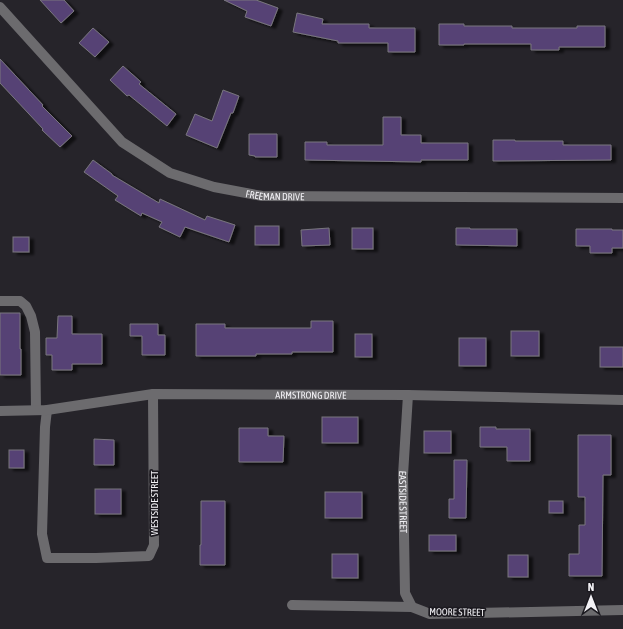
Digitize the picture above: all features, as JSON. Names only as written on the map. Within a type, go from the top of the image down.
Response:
[{"type":"street","name":"FREEMAN DRIVE","points":[[0,7],[122,142],[170,173],[214,187],[262,196],[623,198]]},
{"type":"street","points":[[0,301],[20,301],[26,306],[31,316],[35,332],[36,410]]},
{"type":"street","name":"ARMSTRONG DRIVE","points":[[0,410],[47,410],[153,394],[408,395],[623,400]]},
{"type":"street","name":"WESTSIDE STREET","points":[[47,410],[45,427],[42,534],[47,558],[149,556],[154,545],[153,394]]},
{"type":"street","name":"EASTSIDE STREET","points":[[408,395],[403,475],[405,593],[412,607]]},
{"type":"street","name":"MOORE STREET","points":[[292,605],[412,607],[430,614],[623,610]]},
{"type":"building","points":[[40,0],[64,0],[74,11],[61,23]]},
{"type":"building","points":[[224,0],[256,0],[278,8],[271,26],[245,17],[247,11]]},
{"type":"building","points":[[297,13],[323,19],[322,24],[369,24],[369,28],[415,28],[415,52],[388,52],[388,43],[338,43],[338,41],[293,32]]},
{"type":"building","points":[[439,24],[464,24],[464,26],[512,26],[512,28],[577,28],[577,26],[605,26],[605,47],[559,47],[559,50],[531,50],[531,44],[439,45]]},
{"type":"building","points":[[93,28],[109,42],[95,57],[79,43]]},
{"type":"building","points":[[0,59],[43,105],[42,106],[72,136],[60,147],[42,130],[43,129],[0,83]]},
{"type":"building","points":[[123,66],[141,82],[139,84],[176,114],[167,126],[129,95],[127,96],[110,80]]},
{"type":"building","points":[[223,90],[239,96],[217,148],[186,135],[195,114],[212,121]]},
{"type":"building","points":[[383,117],[401,117],[401,135],[421,135],[421,143],[468,143],[468,160],[421,160],[421,162],[305,160],[305,142],[327,142],[327,145],[383,145]]},
{"type":"building","points":[[249,134],[277,134],[277,157],[255,157],[249,155]]},
{"type":"building","points":[[493,140],[563,141],[563,145],[611,145],[611,160],[493,161]]},
{"type":"building","points":[[93,160],[112,175],[159,203],[160,199],[205,220],[207,216],[235,225],[229,242],[185,227],[180,237],[159,227],[162,222],[142,213],[141,216],[115,200],[118,196],[84,172]]},
{"type":"building","points":[[255,226],[279,226],[279,245],[255,245]]},
{"type":"building","points":[[329,228],[330,245],[302,246],[301,230]]},
{"type":"building","points":[[352,228],[373,228],[373,249],[352,249]]},
{"type":"building","points":[[456,228],[517,229],[517,246],[456,245]]},
{"type":"building","points":[[576,229],[623,230],[623,248],[612,248],[612,253],[590,253],[590,246],[576,246]]},
{"type":"building","points":[[13,237],[29,237],[29,252],[13,252]]},
{"type":"building","points":[[0,313],[20,313],[21,375],[0,375]]},
{"type":"building","points":[[58,316],[72,316],[72,334],[102,334],[102,364],[72,364],[72,370],[52,370],[52,355],[46,355],[46,338],[57,338]]},
{"type":"building","points":[[311,321],[333,321],[333,352],[292,352],[292,354],[256,354],[256,356],[196,356],[196,324],[225,324],[225,328],[311,328]]},
{"type":"building","points":[[130,324],[158,324],[158,335],[165,335],[165,355],[142,355],[142,336],[130,336]]},
{"type":"building","points":[[511,331],[539,331],[539,356],[511,356]]},
{"type":"building","points":[[355,334],[372,334],[372,357],[355,357]]},
{"type":"building","points":[[459,338],[486,338],[486,366],[459,366]]},
{"type":"building","points":[[600,347],[623,347],[623,367],[600,367]]},
{"type":"building","points":[[322,417],[358,417],[358,443],[322,443]]},
{"type":"building","points":[[480,427],[496,427],[496,429],[530,429],[530,461],[507,461],[507,447],[480,447]]},
{"type":"building","points":[[239,428],[268,428],[268,436],[284,436],[283,462],[239,462]]},
{"type":"building","points":[[424,431],[451,431],[451,453],[424,453]]},
{"type":"building","points":[[578,435],[611,435],[611,475],[603,475],[602,576],[569,576],[569,554],[579,554],[579,525],[585,525],[585,497],[578,497]]},
{"type":"building","points":[[94,439],[114,440],[114,465],[94,465]]},
{"type":"building","points":[[9,450],[24,450],[24,468],[9,468]]},
{"type":"building","points":[[454,460],[467,460],[466,518],[449,518],[449,499],[454,499]]},
{"type":"building","points":[[95,489],[121,489],[121,514],[95,514]]},
{"type":"building","points":[[325,492],[362,492],[362,518],[325,518]]},
{"type":"building","points":[[201,501],[225,501],[225,565],[200,565]]},
{"type":"building","points":[[549,501],[563,501],[563,513],[549,513]]},
{"type":"building","points":[[429,535],[456,535],[456,551],[429,551]]},
{"type":"building","points":[[332,554],[358,554],[358,578],[332,578]]},
{"type":"building","points":[[508,555],[528,555],[528,577],[508,577]]}]
